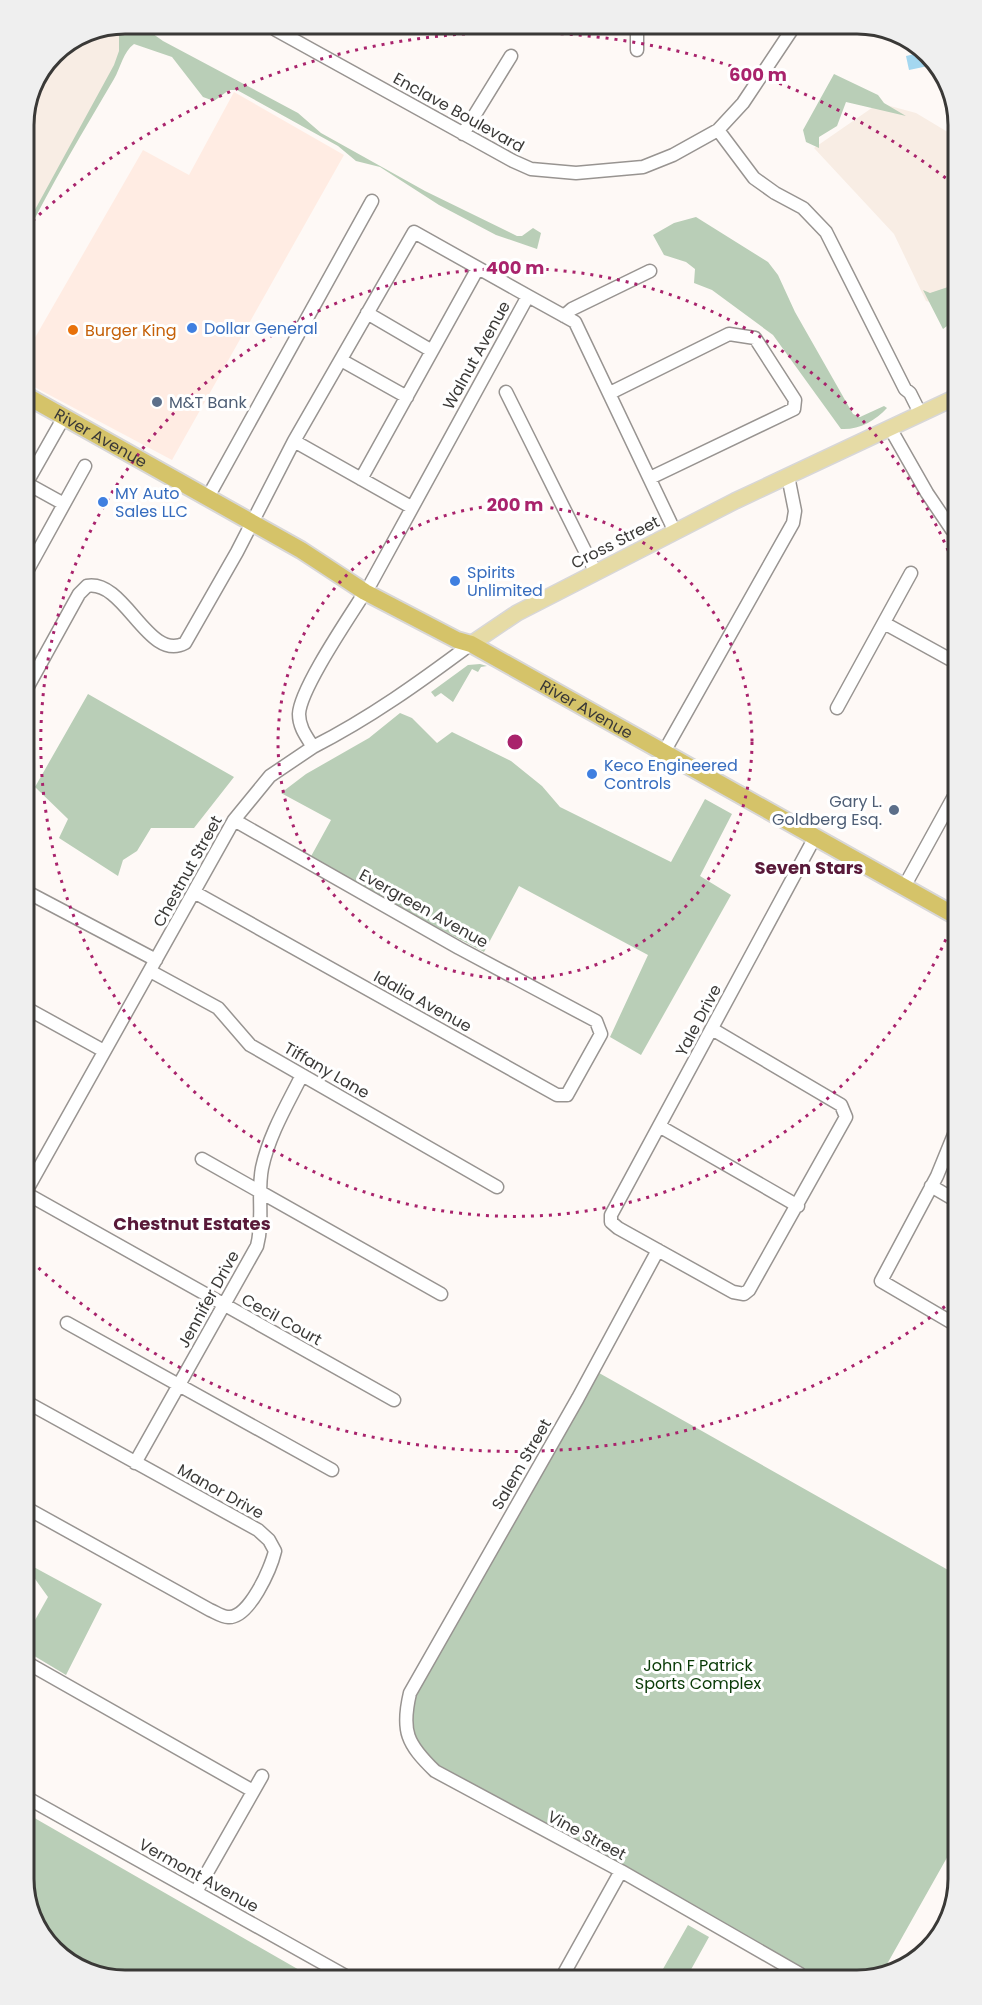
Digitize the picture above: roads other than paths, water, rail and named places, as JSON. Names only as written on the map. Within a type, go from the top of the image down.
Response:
[{"type":"highway","name":"River Avenue","points":[[35,401],[368,588],[461,634],[471,644],[948,912]]},
{"type":"main road","name":"Cross Street","points":[[471,644],[518,613],[675,532],[948,401]]},
{"type":"street","name":"Enclave Boulevard","points":[[285,35],[531,169],[576,173],[643,167],[673,155],[718,129],[743,103],[788,35]]},
{"type":"street","points":[[637,35],[637,50]]},
{"type":"street","points":[[464,134],[511,56]]},
{"type":"street","points":[[718,129],[754,178],[775,193],[803,207],[826,232],[904,389],[910,393],[915,416]]},
{"type":"street","points":[[208,497],[372,201]]},
{"type":"street","name":"Walnut Avenue","points":[[35,674],[79,594],[87,586],[98,586],[117,596],[148,633],[174,646],[185,644],[237,552],[294,441],[414,232],[528,296],[368,588]]},
{"type":"street","points":[[361,479],[478,268]]},
{"type":"street","points":[[564,316],[572,309],[650,271]]},
{"type":"street","points":[[528,296],[576,322],[675,532]]},
{"type":"street","points":[[367,313],[432,351]]},
{"type":"street","points":[[610,393],[729,334],[755,338],[795,400],[794,409],[650,478]]},
{"type":"street","points":[[341,360],[406,397]]},
{"type":"street","points":[[506,392],[596,573]]},
{"type":"street","points":[[35,468],[63,417]]},
{"type":"street","points":[[890,428],[927,493],[948,522]]},
{"type":"street","points":[[294,441],[411,507]]},
{"type":"street","points":[[35,557],[85,466]]},
{"type":"street","points":[[664,752],[793,523],[795,511],[788,476]]},
{"type":"street","points":[[35,489],[64,504]]},
{"type":"street","points":[[837,708],[911,573]]},
{"type":"street","points":[[313,747],[300,726],[302,704],[368,588]]},
{"type":"street","points":[[884,623],[948,658]]},
{"type":"street","name":"Cross Street","points":[[313,747],[353,726],[407,692],[471,644]]},
{"type":"street","name":"Chestnut Street","points":[[34,1176],[234,820],[270,776],[313,747]]},
{"type":"street","points":[[904,887],[948,807]]},
{"type":"street","name":"Evergreen Avenue","points":[[234,820],[597,1024]]},
{"type":"street","name":"Yale Drive","points":[[658,1250],[618,1228],[611,1219],[815,837]]},
{"type":"street","name":"Idalia Avenue","points":[[194,892],[557,1095],[567,1095],[593,1051],[601,1034],[597,1024]]},
{"type":"street","name":"Tiffany Lane","points":[[35,896],[153,966],[218,1008],[250,1045],[497,1187]]},
{"type":"street","points":[[34,1014],[104,1051]]},
{"type":"street","points":[[658,1250],[740,1294],[749,1290],[846,1117],[841,1105],[712,1029]]},
{"type":"street","name":"Jennifer Drive","points":[[135,1463],[257,1246],[261,1230],[262,1170],[269,1144],[302,1075]]},
{"type":"street","points":[[659,1126],[798,1206]]},
{"type":"street","points":[[948,1148],[931,1186],[880,1281],[948,1320]]},
{"type":"street","points":[[202,1159],[441,1294]]},
{"type":"street","points":[[931,1186],[948,1196]]},
{"type":"street","name":"Cecil Court","points":[[34,1198],[394,1400]]},
{"type":"street","name":"Salem Street","points":[[410,1693],[578,1398],[658,1250]]},
{"type":"street","points":[[67,1323],[332,1470]]},
{"type":"street","name":"Manor Drive","points":[[34,1406],[258,1530],[269,1540],[275,1551],[272,1565],[253,1598],[239,1614],[228,1617],[210,1610],[34,1512]]},
{"type":"street","points":[[34,1667],[253,1791]]},
{"type":"street","name":"Vine Street","points":[[410,1693],[405,1716],[407,1736],[420,1757],[435,1771],[621,1871],[793,1970]]},
{"type":"street","points":[[196,1892],[262,1776]]},
{"type":"street","name":"Vermont Avenue","points":[[34,1802],[335,1970]]},
{"type":"street","points":[[566,1970],[621,1871]]},
{"type":"water","points":[[913,54],[926,67],[909,70],[906,56]]},
{"type":"place","name":"Dollar General","points":[[192,328]]},
{"type":"place","name":"Burger King","points":[[73,330]]},
{"type":"place","name":"M&T Bank","points":[[157,402]]},
{"type":"place","name":"MY Auto Sales LLC","points":[[103,502]]},
{"type":"place","name":"Spirits Unlimited","points":[[455,581]]},
{"type":"place","name":"Keco Engineered Controls","points":[[592,774]]},
{"type":"place","name":"Gary L. Goldberg Esq.","points":[[894,810]]},
{"type":"district","name":"Seven Stars","points":[[809,868]]},
{"type":"district","name":"Chestnut Estates","points":[[192,1224]]},
{"type":"park label","name":"John F Patrick Sports Complex","points":[[698,1674]]}]
